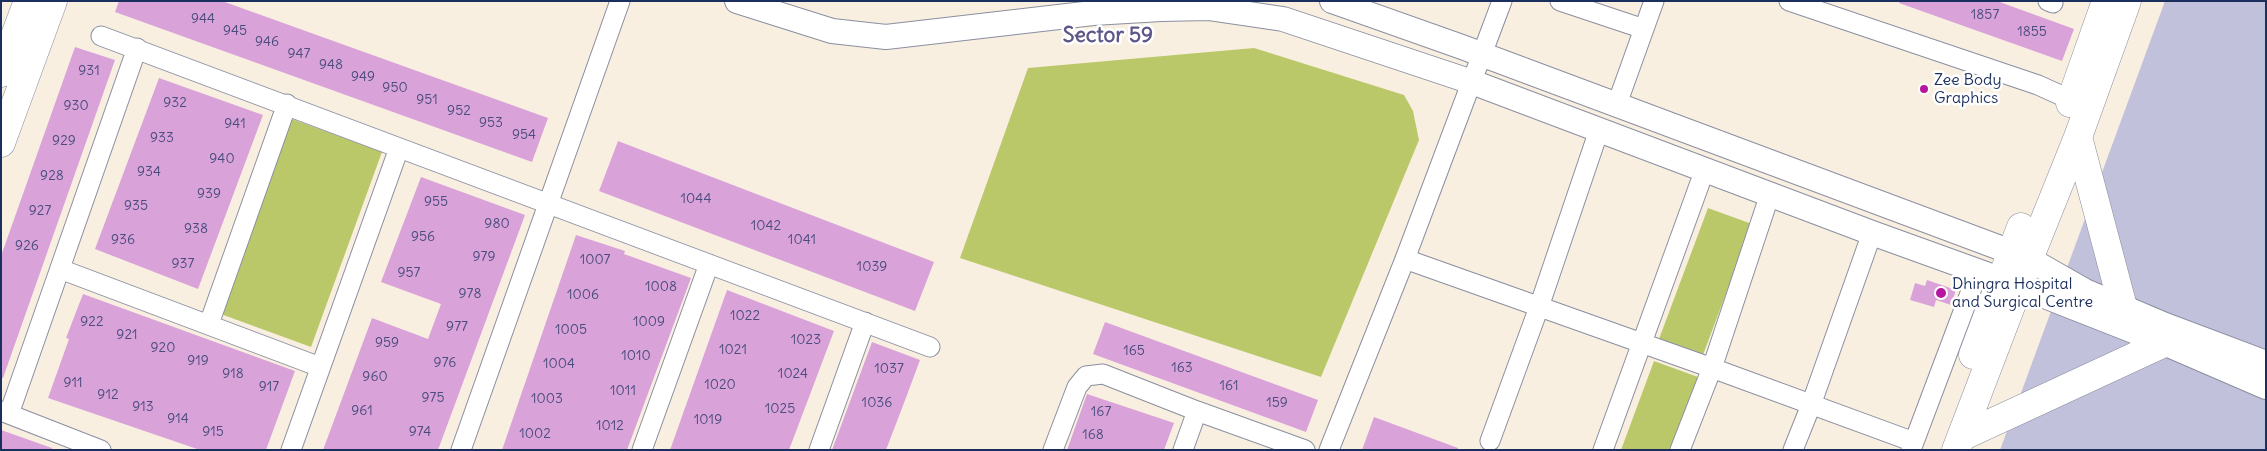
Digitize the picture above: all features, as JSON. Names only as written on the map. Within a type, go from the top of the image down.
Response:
[{"type":"main road","points":[[1,73],[28,1]]},
{"type":"main road","points":[[1,142],[53,1]]},
{"type":"main road","points":[[2020,256],[2071,100],[2106,1]]},
{"type":"main road","points":[[1921,447],[1999,280],[2020,256],[2078,137],[2127,1]]},
{"type":"main road","points":[[2078,137],[2123,307]]},
{"type":"main road","points":[[1959,443],[1999,280]]},
{"type":"main road","points":[[1959,443],[2164,343]]},
{"type":"street","points":[[461,450],[620,1]]},
{"type":"street","points":[[737,1],[832,31],[886,37],[1093,13],[1208,8],[1283,19],[1472,82],[1705,169],[2164,343],[2266,387]]},
{"type":"street","points":[[1332,1],[1617,104],[2020,256],[2085,291],[2165,326],[2266,363]]},
{"type":"street","points":[[1329,450],[1405,259],[1442,155],[1502,1]]},
{"type":"street","points":[[1560,1],[1644,29]]},
{"type":"street","points":[[1617,104],[1654,1]]},
{"type":"street","points":[[1793,2],[2038,85],[2071,100]]},
{"type":"street","points":[[102,36],[930,347]]},
{"type":"street","points":[[102,450],[5,413],[60,269],[137,48]]},
{"type":"street","points":[[208,324],[287,104]]},
{"type":"street","points":[[1490,441],[1539,307],[1600,130]]},
{"type":"street","points":[[290,450],[399,148]]},
{"type":"street","points":[[1603,450],[1705,169]]},
{"type":"street","points":[[1680,450],[1712,368],[1770,194]]},
{"type":"street","points":[[1793,450],[1872,233]]},
{"type":"street","points":[[1405,259],[1712,368],[1921,447]]},
{"type":"street","points":[[642,450],[709,264]]},
{"type":"street","points":[[60,269],[320,367]]},
{"type":"street","points":[[819,450],[865,322]]},
{"type":"street","points":[[1053,450],[1077,387],[1086,376],[1103,374],[1306,450]]},
{"type":"street","points":[[1184,450],[1198,411]]},
{"type":"shaded area","points":[[2165,1],[2266,1],[2266,450],[2000,450]]},
{"type":"green space","points":[[1254,48],[1404,95],[1413,111],[1419,140],[1321,377],[960,258],[1028,68]]},
{"type":"green space","points":[[289,118],[382,152],[311,347],[218,313]]},
{"type":"green space","points":[[1708,208],[1752,224],[1703,355],[1659,339]]},
{"type":"green space","points":[[1654,361],[1698,377],[1671,450],[1621,450]]},
{"type":"building","points":[[119,1],[222,1],[548,118],[532,162],[115,12]]},
{"type":"building","points":[[1900,1],[1997,1],[2074,29],[2062,61],[1899,3]]},
{"type":"building","points":[[75,47],[115,60],[3,378],[1,378],[1,256]]},
{"type":"building","points":[[159,78],[263,115],[198,289],[95,249]]},
{"type":"building","points":[[618,141],[934,262],[915,311],[599,191]]},
{"type":"building","points":[[421,177],[525,215],[438,450],[323,450],[372,318],[428,339],[441,304],[381,282]]},
{"type":"building","points":[[576,235],[625,251],[624,254],[691,278],[627,450],[502,450]]},
{"type":"building","points":[[1927,280],[1956,290],[1951,305],[1936,300],[1934,307],[1910,300],[1915,283],[1925,286]]},
{"type":"building","points":[[727,290],[834,331],[789,450],[670,450]]},
{"type":"building","points":[[83,294],[295,371],[266,450],[200,450],[48,398],[69,339],[66,338]]},
{"type":"building","points":[[1105,322],[1318,400],[1306,432],[1093,354]]},
{"type":"building","points":[[872,342],[920,360],[886,450],[832,450]]},
{"type":"building","points":[[1087,394],[1174,423],[1164,450],[1067,450]]},
{"type":"building","points":[[1374,417],[1458,448],[1458,450],[1362,450]]},
{"type":"building","points":[[1,430],[52,448],[51,450],[1,450]]},
{"type":"place","name":"Zee Body Graphics","points":[[1924,89]]},
{"type":"place","name":"Dhingra Hospital and Surgical Centre","points":[[1941,293]]},
{"type":"district","name":"Sector 59","points":[[1108,36]]}]
